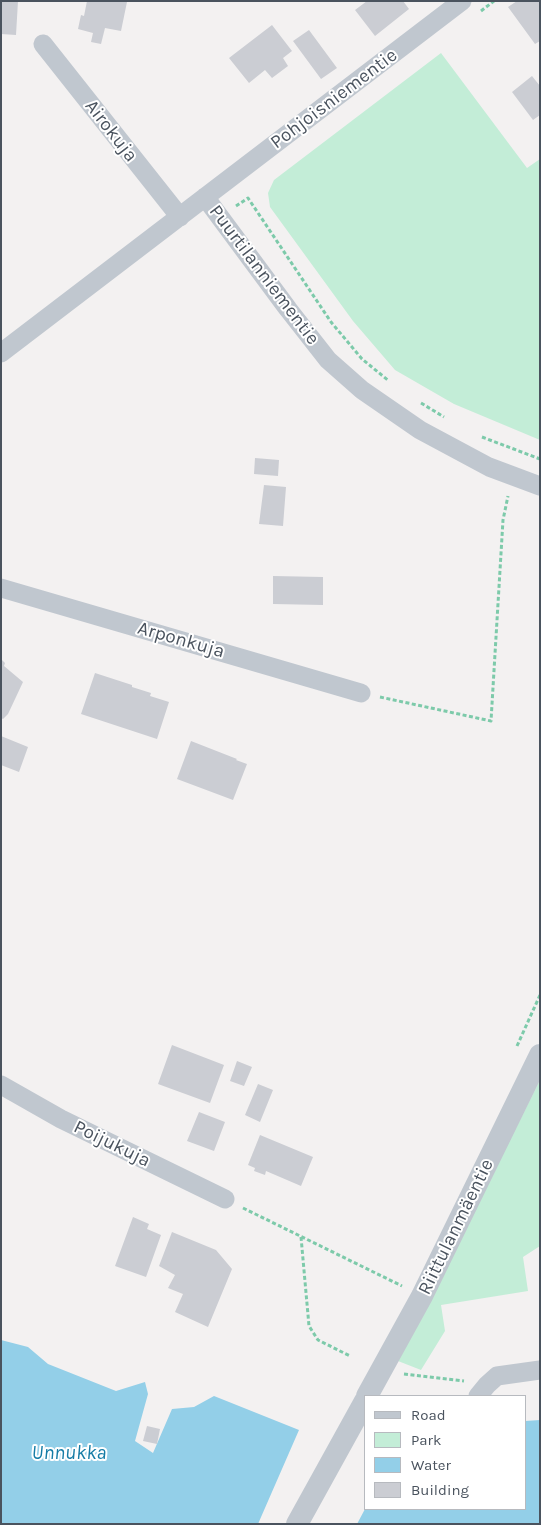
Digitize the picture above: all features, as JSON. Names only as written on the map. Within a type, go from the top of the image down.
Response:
[{"type":"street","name":"Pohjoisniementie","points":[[205,197],[462,1]]},
{"type":"street","name":"Airokuja","points":[[43,44],[180,217]]},
{"type":"street","name":"Puurtilanniementie","points":[[1,353],[205,197],[288,310],[328,360],[362,390],[420,430],[489,467],[540,486]]},
{"type":"street","name":"Arponkuja","points":[[1,588],[361,692]]},
{"type":"street","name":"Riittulanmäentie","points":[[368,1395],[422,1296],[540,1055]]},
{"type":"street","name":"Poijukuja","points":[[1,1085],[61,1119],[226,1199]]},
{"type":"street","points":[[479,1395],[486,1385],[497,1376],[540,1370]]},
{"type":"street","points":[[297,1524],[364,1403]]},
{"type":"path","points":[[361,692],[491,721],[503,520],[512,476]]},
{"type":"path","points":[[226,1199],[422,1296]]},
{"type":"path","points":[[301,1236],[309,1326],[318,1340],[350,1356]]},
{"type":"path","points":[[401,1373],[441,1380],[465,1381],[497,1376]]},
{"type":"green space","points":[[441,53],[527,168],[540,159],[540,440],[454,404],[395,370],[353,321],[270,207],[268,193],[274,180]]},
{"type":"green space","points":[[540,1080],[540,1246],[523,1257],[528,1291],[441,1305],[445,1331],[421,1370],[398,1361]]},
{"type":"water","name":"Unnukka","points":[[1,1340],[28,1347],[48,1364],[116,1391],[145,1382],[148,1394],[135,1441],[153,1453],[172,1409],[194,1407],[214,1396],[299,1430],[258,1524],[1,1524]]},
{"type":"water","points":[[540,1420],[540,1524],[357,1524],[364,1510],[526,1510],[526,1421]]},
{"type":"building","points":[[1,1],[18,1],[16,35],[1,34]]},
{"type":"building","points":[[87,1],[127,2],[121,31],[105,28],[101,44],[91,42],[93,33],[78,29],[81,15],[84,16]]},
{"type":"building","points":[[367,1],[403,1],[409,9],[375,36],[355,10]]},
{"type":"building","points":[[517,1],[540,1],[540,41],[535,44],[508,7]]},
{"type":"building","points":[[272,25],[292,51],[283,58],[288,66],[272,78],[265,70],[249,83],[229,58]]},
{"type":"building","points":[[309,30],[337,68],[321,79],[293,41]]},
{"type":"building","points":[[532,76],[540,86],[540,115],[533,120],[512,92]]},
{"type":"building","points":[[255,458],[279,460],[278,476],[254,474]]},
{"type":"building","points":[[264,485],[286,487],[283,526],[259,524]]},
{"type":"building","points":[[273,576],[323,577],[323,605],[273,604]]},
{"type":"building","points":[[1,659],[5,663],[4,666],[23,682],[8,714],[3,719],[1,718]]},
{"type":"building","points":[[95,673],[132,685],[132,687],[151,693],[150,696],[169,702],[157,739],[81,714]]},
{"type":"building","points":[[1,736],[28,747],[19,772],[1,765]]},
{"type":"building","points":[[191,741],[247,764],[233,800],[177,779]]},
{"type":"building","points":[[172,1045],[224,1065],[210,1103],[158,1084]]},
{"type":"building","points":[[237,1061],[252,1067],[244,1086],[230,1081]]},
{"type":"building","points":[[258,1084],[273,1090],[260,1122],[245,1115]]},
{"type":"building","points":[[199,1112],[225,1122],[214,1151],[187,1141]]},
{"type":"building","points":[[260,1135],[313,1157],[301,1186],[266,1171],[265,1175],[254,1171],[255,1168],[248,1165]]},
{"type":"building","points":[[133,1217],[149,1224],[147,1229],[161,1235],[146,1277],[115,1266]]},
{"type":"building","points":[[172,1232],[216,1250],[232,1269],[208,1327],[175,1312],[183,1294],[168,1288],[175,1275],[159,1266]]},
{"type":"building","points":[[147,1426],[160,1429],[157,1444],[143,1441]]}]
